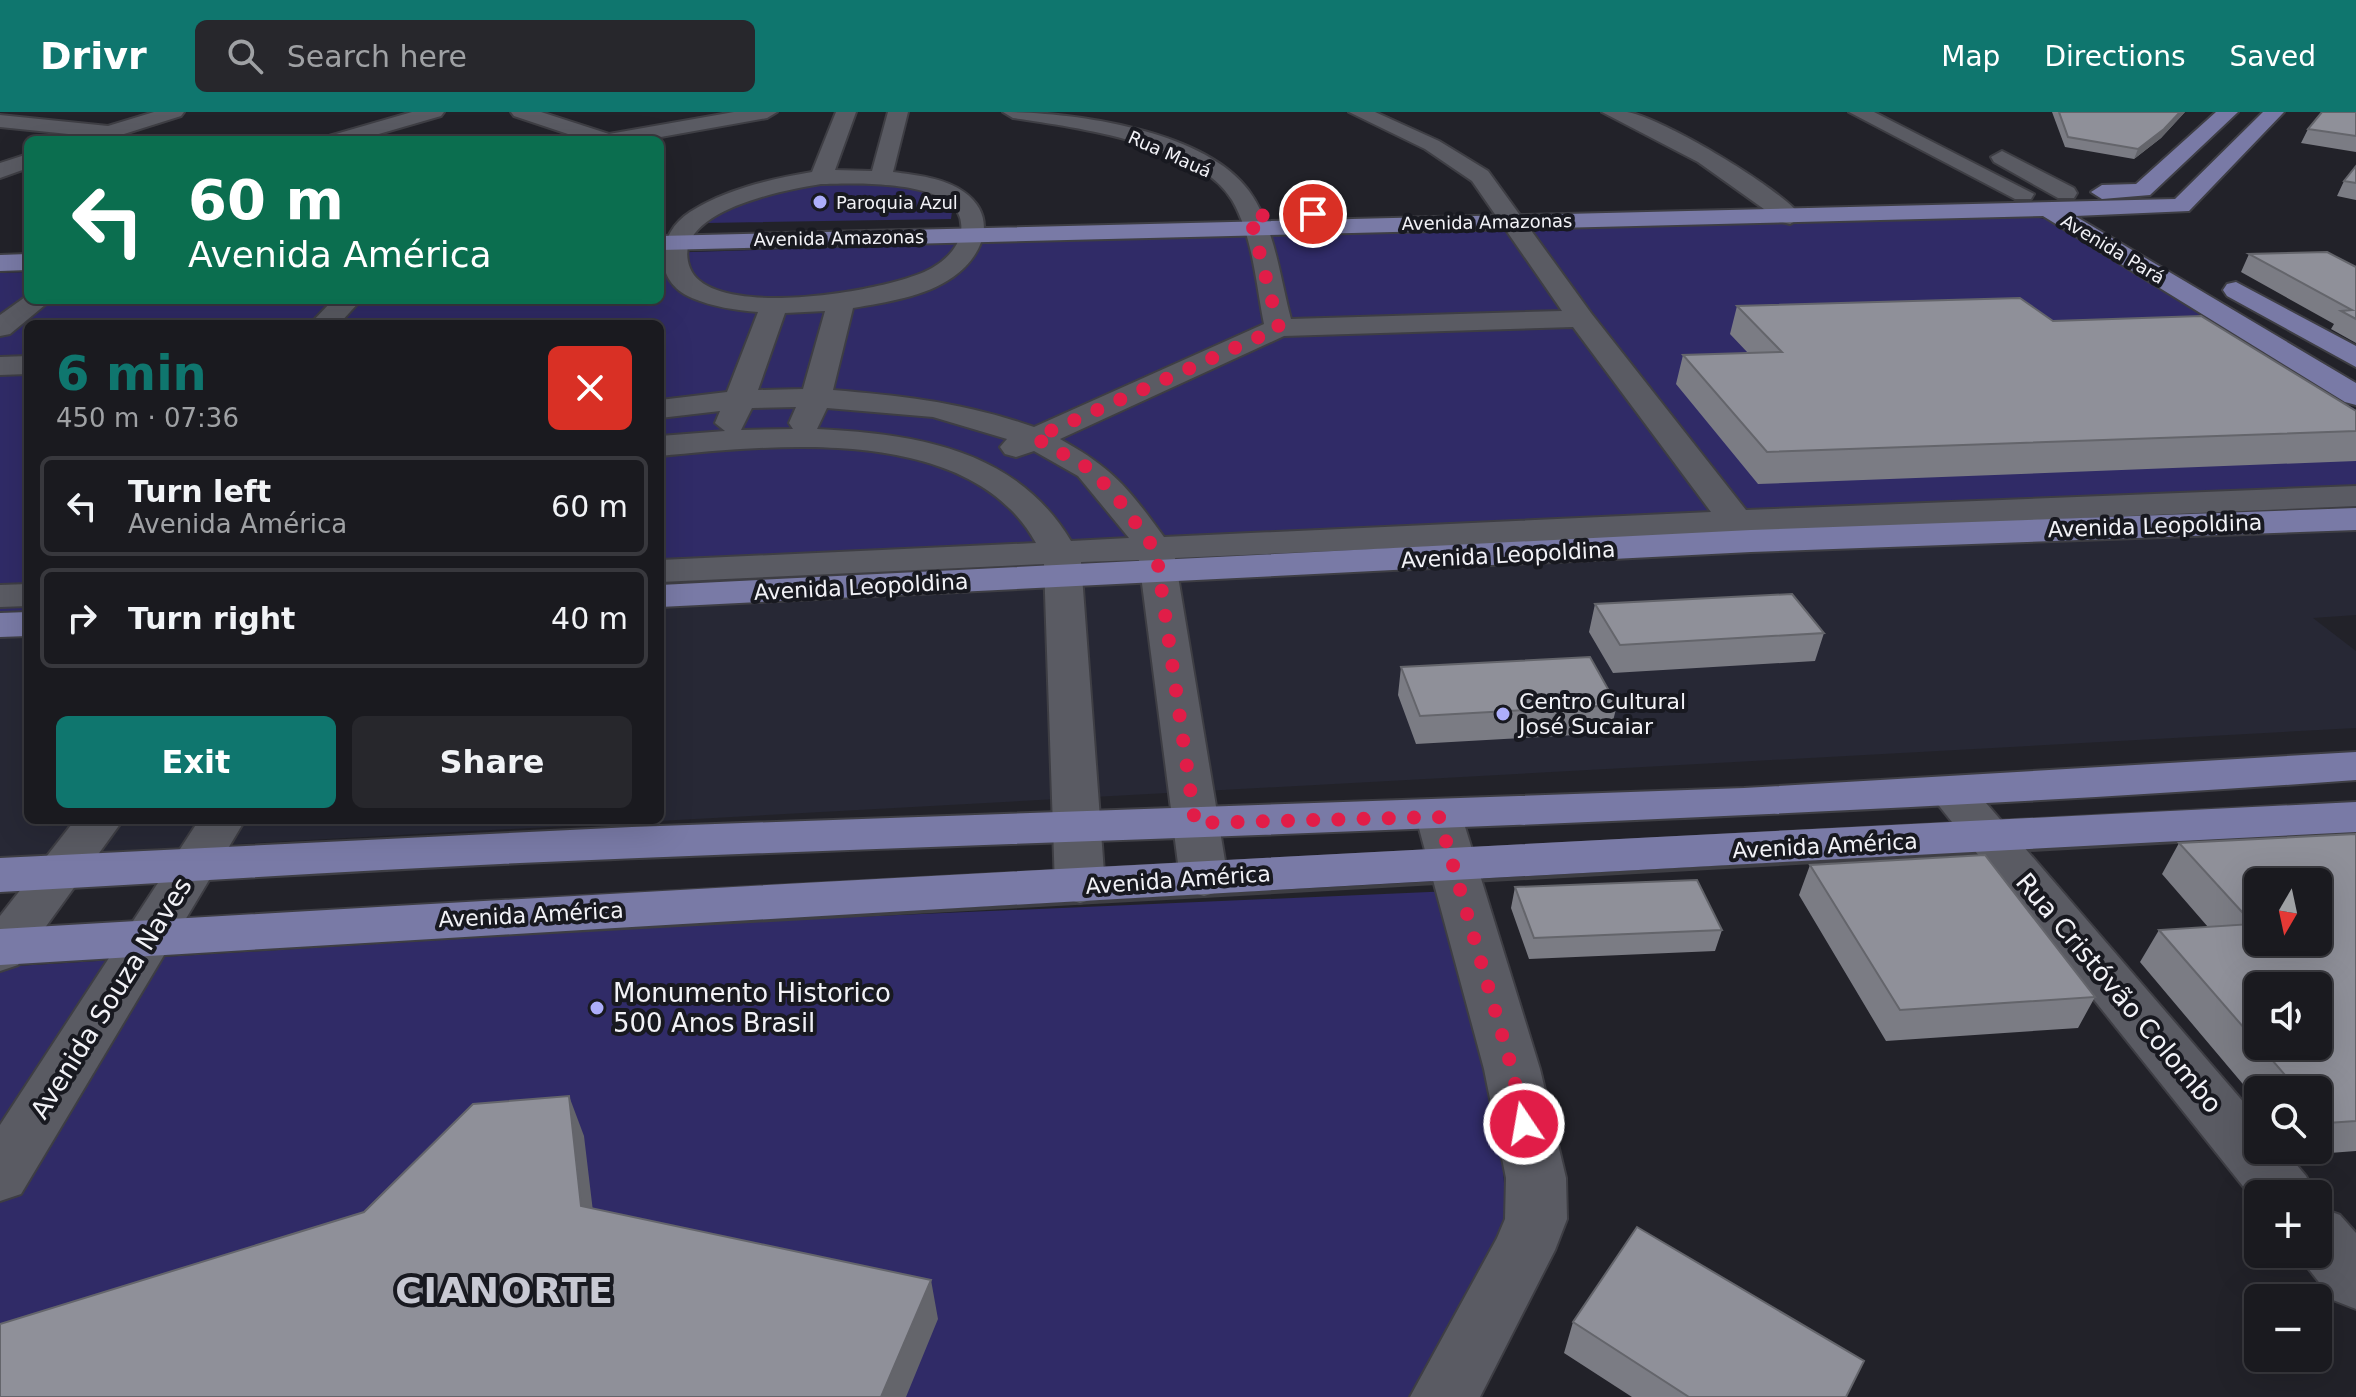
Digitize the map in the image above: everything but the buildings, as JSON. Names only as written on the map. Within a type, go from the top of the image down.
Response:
[{"type":"main road","name":"Avenida Amazonas","points":[[670,236],[2058,202],[2142,190],[2228,112]]},
{"type":"main road","points":[[2095,210],[2181,206],[2274,112]]},
{"type":"main road","name":"Avenida Amazonas","points":[[1781,209],[2023,194]]},
{"type":"main road","name":"Avenida Pará","points":[[2023,194],[2095,210],[2153,234],[2181,206]]},
{"type":"main road","name":"Avenida Pará","points":[[2058,202],[2356,396]]},
{"type":"main road","points":[[0,250],[24,249]]},
{"type":"main road","points":[[0,263],[24,262]]},
{"type":"main road","points":[[2217,279],[2356,358]]},
{"type":"main road","name":"Avenida Leopoldina","points":[[664,596],[1063,566],[2356,519]]},
{"type":"main road","points":[[0,625],[24,624]]},
{"type":"main road","name":"Avenida América","points":[[1,948],[1204,879],[1446,840],[1952,792],[2356,766]]},
{"type":"main road","name":"Avenida América","points":[[0,875],[717,839],[1195,823],[1446,840],[1991,838],[2356,817]]},
{"type":"street","points":[[96,136],[174,112]]},
{"type":"street","points":[[350,136],[434,112]]},
{"type":"street","points":[[521,112],[596,136]]},
{"type":"street","points":[[631,136],[767,112]]},
{"type":"street","points":[[821,177],[846,112]]},
{"type":"street","points":[[881,178],[898,112]]},
{"type":"street","name":"Rua Mauá","points":[[1013,112],[1108,128],[1208,167],[1239,192],[1251,222],[1279,328]]},
{"type":"street","points":[[1359,112],[1432,145],[1480,176],[1581,319],[1736,521]]},
{"type":"street","points":[[1612,112],[1693,151],[1781,209]]},
{"type":"street","name":"Avenida Pará","points":[[1864,112],[2023,194]]},
{"type":"street","points":[[1108,128],[1146,116]]},
{"type":"street","points":[[0,121],[107,132]]},
{"type":"street","name":"Avenida Pará","points":[[1987,149],[2058,202]]},
{"type":"street","points":[[0,171],[24,162]]},
{"type":"street","points":[[821,177],[881,178],[949,191],[968,203],[974,229],[962,257],[939,275],[905,290],[841,303],[774,305],[707,294],[683,282],[672,265],[670,236],[711,208],[745,193],[821,177]]},
{"type":"street","points":[[799,436],[816,398],[841,303]]},
{"type":"street","points":[[0,328],[33,304]]},
{"type":"street","points":[[328,320],[344,304]]},
{"type":"street","points":[[725,439],[774,305]]},
{"type":"street","points":[[974,467],[1279,328],[1581,319]]},
{"type":"street","points":[[0,366],[24,365]]},
{"type":"street","points":[[664,409],[742,399],[816,398],[933,408],[979,418],[1035,438],[1090,469],[1116,496],[1158,562],[1204,879]]},
{"type":"street","points":[[664,446],[799,436],[935,452],[974,467],[1033,510],[1063,566],[1080,886]]},
{"type":"street","points":[[1158,562],[1736,521],[2356,496]]},
{"type":"street","points":[[664,571],[1063,566]]},
{"type":"street","points":[[0,596],[24,595]]},
{"type":"street","name":"Rua Cristóvão Colombo","points":[[1952,792],[2273,1180]]},
{"type":"street","points":[[1,948],[97,824]]},
{"type":"street","name":"Avenida Souza Naves","points":[[0,1176],[220,824]]},
{"type":"street","points":[[1444,1397],[1524,1250],[1536,1219],[1536,1178],[1512,1069],[1446,840]]},
{"type":"street","points":[[2332,1251],[2356,1280]]},
{"type":"shaded area","points":[[823,180],[918,186],[953,204],[951,219],[705,223],[745,198]]},
{"type":"shaded area","points":[[2030,216],[2050,220],[2356,410],[2356,524],[664,596],[664,320],[24,320],[24,623],[0,624],[0,273],[24,272],[24,304],[664,304],[664,253],[1792,218]]},
{"type":"shaded area","points":[[2356,524],[2356,615],[2313,618],[2356,651],[2356,728],[664,821],[664,596]]},
{"type":"shaded area","points":[[24,623],[24,824],[603,824],[0,857],[0,624]]},
{"type":"shaded area","points":[[1452,891],[1500,1117],[1508,1250],[1423,1397],[0,1397],[0,967],[716,923]]},
{"type":"place","name":"Paroquia Azul","points":[[820,202]]},
{"type":"place","name":"Centro Cultural José Sucaiar","points":[[1503,714]]},
{"type":"place","name":"Monumento Historico 500 Anos Brasil","points":[[597,1008]]},
{"type":"district","name":"CIANORTE","points":[[505,1290]]},
{"type":"route","points":[[1313,214],[1250,216],[1279,328],[1035,438],[1090,469],[1116,496],[1156,551],[1195,823],[1439,817],[1512,1069],[1524,1124]]}]
